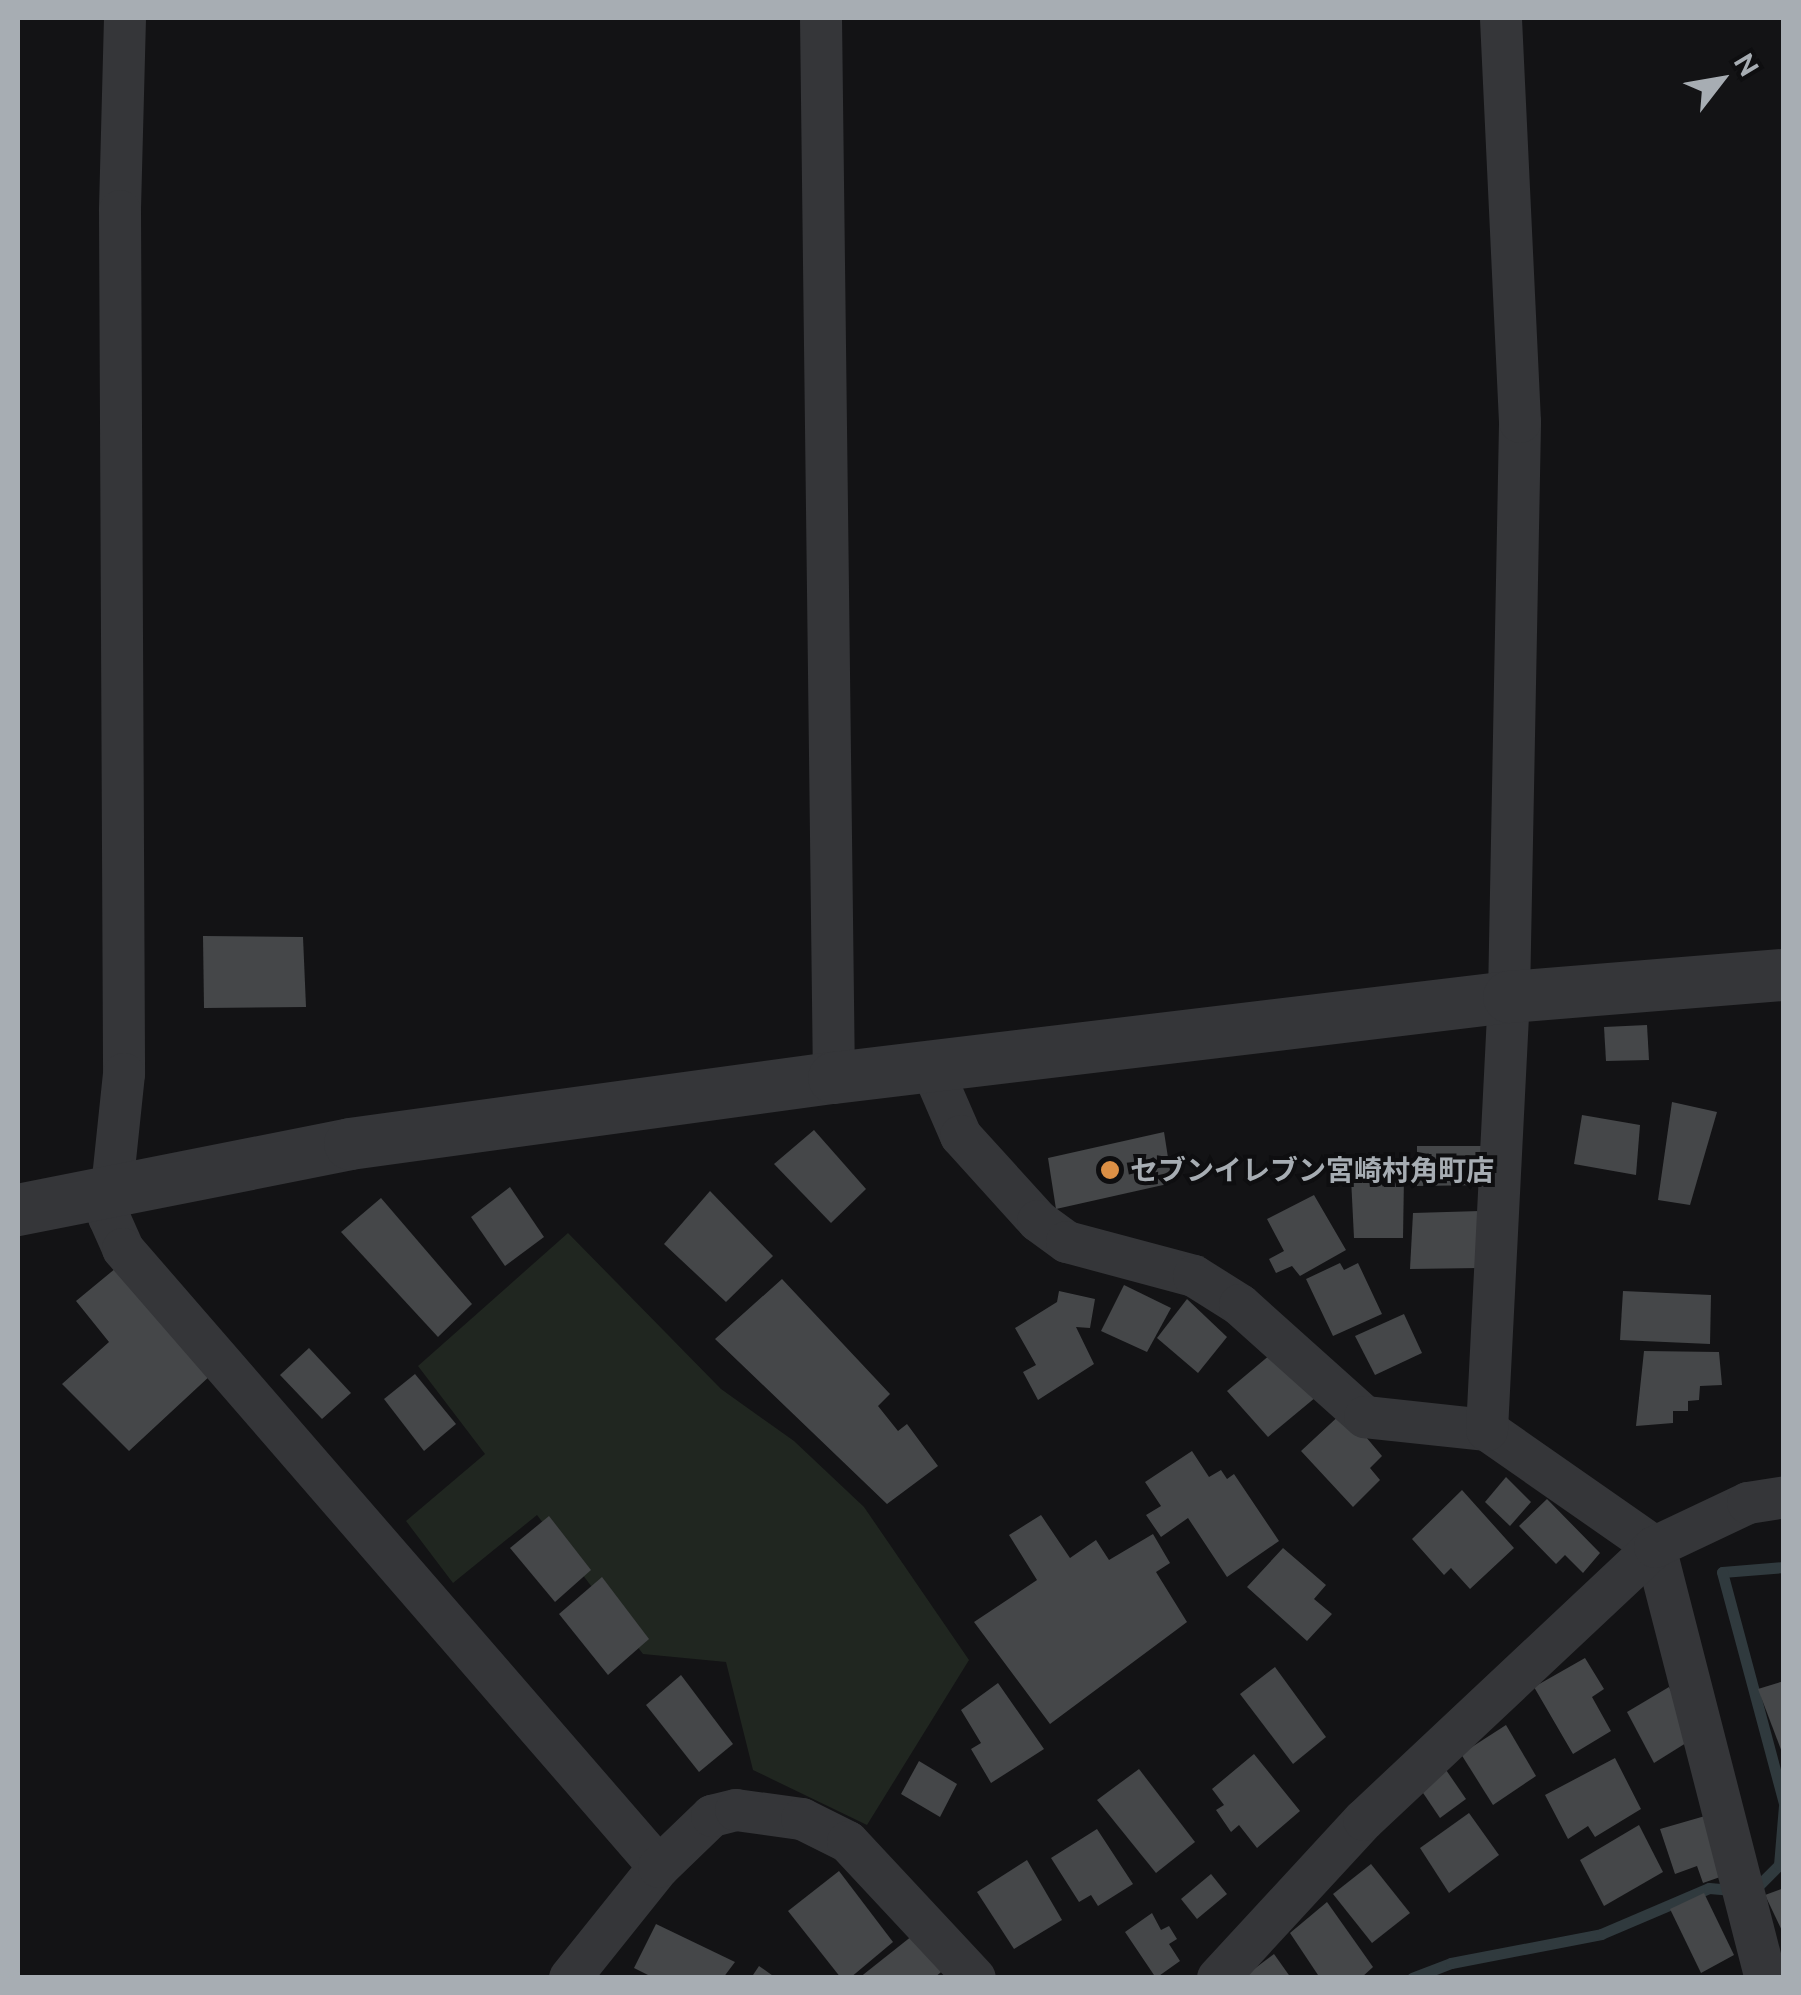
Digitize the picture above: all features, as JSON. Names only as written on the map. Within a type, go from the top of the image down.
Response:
[{"type":"street","points":[[125,18],[120,211],[124,1074],[108,1217],[122,1250],[658,1867]]},
{"type":"street","points":[[821,18],[834,1078]]},
{"type":"street","points":[[1487,1430],[1509,998],[1520,422],[1501,18]]},
{"type":"street","points":[[18,1210],[110,1186],[350,1144],[834,1078],[1509,998],[1784,975]]},
{"type":"street","points":[[932,1067],[961,1136],[1038,1221],[1067,1242],[1194,1276],[1240,1305],[1366,1417],[1487,1430],[1655,1547],[1766,1978]]},
{"type":"street","points":[[1218,1978],[1364,1820],[1655,1547],[1748,1503],[1784,1496]]},
{"type":"street","points":[[570,1978],[658,1867],[712,1816],[766,1811],[802,1820],[848,1842],[975,1978]]},
{"type":"shaded area","points":[[568,1233],[721,1389],[794,1441],[864,1507],[969,1660],[867,1825],[753,1770],[726,1662],[643,1654],[537,1515],[453,1583],[406,1521],[485,1454],[418,1366]]},
{"type":"building","points":[[203,936],[303,937],[306,1007],[204,1008]]},
{"type":"building","points":[[1647,1025],[1649,1060],[1606,1061],[1604,1027]]},
{"type":"building","points":[[1672,1102],[1717,1112],[1690,1205],[1658,1200]]},
{"type":"building","points":[[1582,1115],[1640,1125],[1636,1175],[1574,1164]]},
{"type":"building","points":[[814,1130],[866,1189],[831,1223],[774,1164]]},
{"type":"building","name":"セブンイレブン宮崎村角町店","points":[[1164,1132],[1172,1183],[1056,1209],[1048,1158]]},
{"type":"building","points":[[1417,1146],[1485,1146],[1485,1185],[1417,1186]]},
{"type":"building","points":[[1404,1176],[1403,1238],[1354,1238],[1351,1178]]},
{"type":"building","points":[[510,1187],[544,1237],[505,1266],[471,1217]]},
{"type":"building","points":[[710,1191],[773,1256],[726,1302],[664,1244]]},
{"type":"building","points":[[1314,1195],[1346,1250],[1300,1276],[1292,1266],[1276,1273],[1269,1259],[1284,1251],[1267,1219]]},
{"type":"building","points":[[381,1198],[472,1304],[438,1337],[341,1232]]},
{"type":"building","points":[[1480,1211],[1480,1268],[1410,1269],[1413,1213]]},
{"type":"building","points":[[1340,1263],[1344,1270],[1358,1263],[1382,1314],[1333,1336],[1306,1279]]},
{"type":"building","points":[[116,1268],[212,1374],[129,1451],[62,1384],[109,1342],[76,1301]]},
{"type":"building","points":[[782,1279],[890,1394],[878,1406],[898,1431],[907,1424],[938,1466],[887,1504],[715,1339]]},
{"type":"building","points":[[1124,1285],[1171,1308],[1147,1352],[1101,1331]]},
{"type":"building","points":[[1059,1291],[1095,1299],[1090,1328],[1076,1327],[1094,1364],[1038,1400],[1023,1372],[1036,1365],[1015,1328],[1057,1302]]},
{"type":"building","points":[[1623,1291],[1711,1295],[1710,1344],[1620,1340]]},
{"type":"building","points":[[1187,1299],[1227,1337],[1198,1373],[1157,1338]]},
{"type":"building","points":[[1404,1314],[1422,1353],[1375,1375],[1355,1336]]},
{"type":"building","points":[[309,1348],[351,1393],[322,1419],[280,1375]]},
{"type":"building","points":[[1277,1349],[1316,1397],[1268,1437],[1227,1391]]},
{"type":"building","points":[[1644,1351],[1719,1352],[1722,1385],[1700,1386],[1699,1400],[1688,1401],[1688,1411],[1673,1411],[1673,1423],[1636,1426]]},
{"type":"building","points":[[415,1374],[456,1424],[424,1451],[384,1399]]},
{"type":"building","points":[[1344,1411],[1382,1456],[1370,1468],[1380,1480],[1353,1507],[1301,1451]]},
{"type":"building","points":[[1192,1451],[1209,1477],[1221,1470],[1227,1479],[1234,1474],[1279,1541],[1227,1577],[1188,1518],[1161,1537],[1146,1515],[1161,1506],[1145,1482]]},
{"type":"building","points":[[1506,1477],[1531,1502],[1510,1526],[1485,1502]]},
{"type":"building","points":[[1462,1490],[1514,1548],[1470,1589],[1451,1568],[1444,1575],[1412,1539]]},
{"type":"building","points":[[1547,1499],[1600,1553],[1583,1573],[1565,1555],[1556,1564],[1519,1526]]},
{"type":"building","points":[[1041,1515],[1070,1558],[1096,1540],[1109,1560],[1153,1534],[1170,1563],[1156,1572],[1187,1622],[1050,1724],[974,1622],[1037,1580],[1009,1535]]},
{"type":"building","points":[[549,1516],[591,1570],[555,1602],[510,1548]]},
{"type":"building","points":[[1283,1548],[1326,1585],[1314,1599],[1332,1614],[1307,1641],[1247,1587]]},
{"type":"building","points":[[602,1577],[649,1639],[608,1675],[559,1614]]},
{"type":"building","points":[[1585,1658],[1604,1689],[1592,1697],[1611,1731],[1573,1754],[1534,1687]]},
{"type":"building","points":[[1275,1667],[1326,1737],[1293,1764],[1240,1694]]},
{"type":"building","points":[[681,1675],[733,1744],[699,1772],[646,1705]]},
{"type":"building","points":[[1784,1681],[1784,1755],[1783,1755],[1758,1689]]},
{"type":"building","points":[[998,1683],[1044,1749],[991,1783],[971,1749],[981,1743],[961,1710]]},
{"type":"building","points":[[1669,1687],[1694,1738],[1654,1763],[1627,1712]]},
{"type":"building","points":[[1506,1725],[1536,1776],[1493,1805],[1461,1754]]},
{"type":"building","points":[[1254,1754],[1300,1811],[1257,1848],[1239,1825],[1231,1832],[1216,1810],[1224,1805],[1212,1789]]},
{"type":"building","points":[[1615,1758],[1641,1809],[1595,1837],[1588,1826],[1568,1839],[1545,1795]]},
{"type":"building","points":[[919,1761],[957,1784],[940,1817],[901,1794]]},
{"type":"building","points":[[1444,1767],[1466,1799],[1440,1818],[1417,1784]]},
{"type":"building","points":[[1139,1769],[1195,1842],[1156,1873],[1097,1800]]},
{"type":"building","points":[[1469,1813],[1499,1855],[1449,1893],[1420,1848]]},
{"type":"building","points":[[1705,1816],[1723,1876],[1703,1883],[1697,1866],[1675,1874],[1660,1829]]},
{"type":"building","points":[[1639,1825],[1663,1872],[1604,1906],[1580,1860]]},
{"type":"building","points":[[1097,1829],[1133,1884],[1098,1906],[1091,1895],[1079,1902],[1051,1858]]},
{"type":"building","points":[[1027,1860],[1062,1920],[1014,1949],[977,1892]]},
{"type":"building","points":[[1371,1864],[1410,1913],[1372,1943],[1333,1894]]},
{"type":"building","points":[[839,1871],[893,1942],[850,1978],[841,1978],[788,1911]]},
{"type":"building","points":[[1211,1874],[1227,1894],[1197,1919],[1181,1899]]},
{"type":"building","points":[[1784,1888],[1784,1935],[1765,1895]]},
{"type":"building","points":[[1704,1893],[1734,1955],[1701,1973],[1670,1909]]},
{"type":"building","points":[[1327,1902],[1373,1967],[1361,1978],[1320,1978],[1290,1933]]},
{"type":"building","points":[[1152,1913],[1161,1930],[1169,1926],[1177,1939],[1169,1944],[1180,1961],[1156,1978],[1125,1932]]},
{"type":"building","points":[[656,1924],[735,1962],[723,1978],[654,1978],[634,1968]]},
{"type":"building","points":[[917,1932],[947,1967],[934,1978],[859,1978]]},
{"type":"building","points":[[1274,1954],[1291,1978],[1242,1978]]},
{"type":"building","points":[[759,1966],[776,1978],[751,1978]]},
{"type":"waterway","points":[[1784,1567],[1722,1572],[1784,1803]]},
{"type":"waterway","points":[[1751,1893],[1779,1865],[1784,1806]]},
{"type":"waterway","points":[[1412,1978],[1451,1963],[1601,1934],[1709,1888],[1733,1890]]},
{"type":"place","name":"セブンイレブン宮崎村角町店","points":[[1110,1170]]}]
